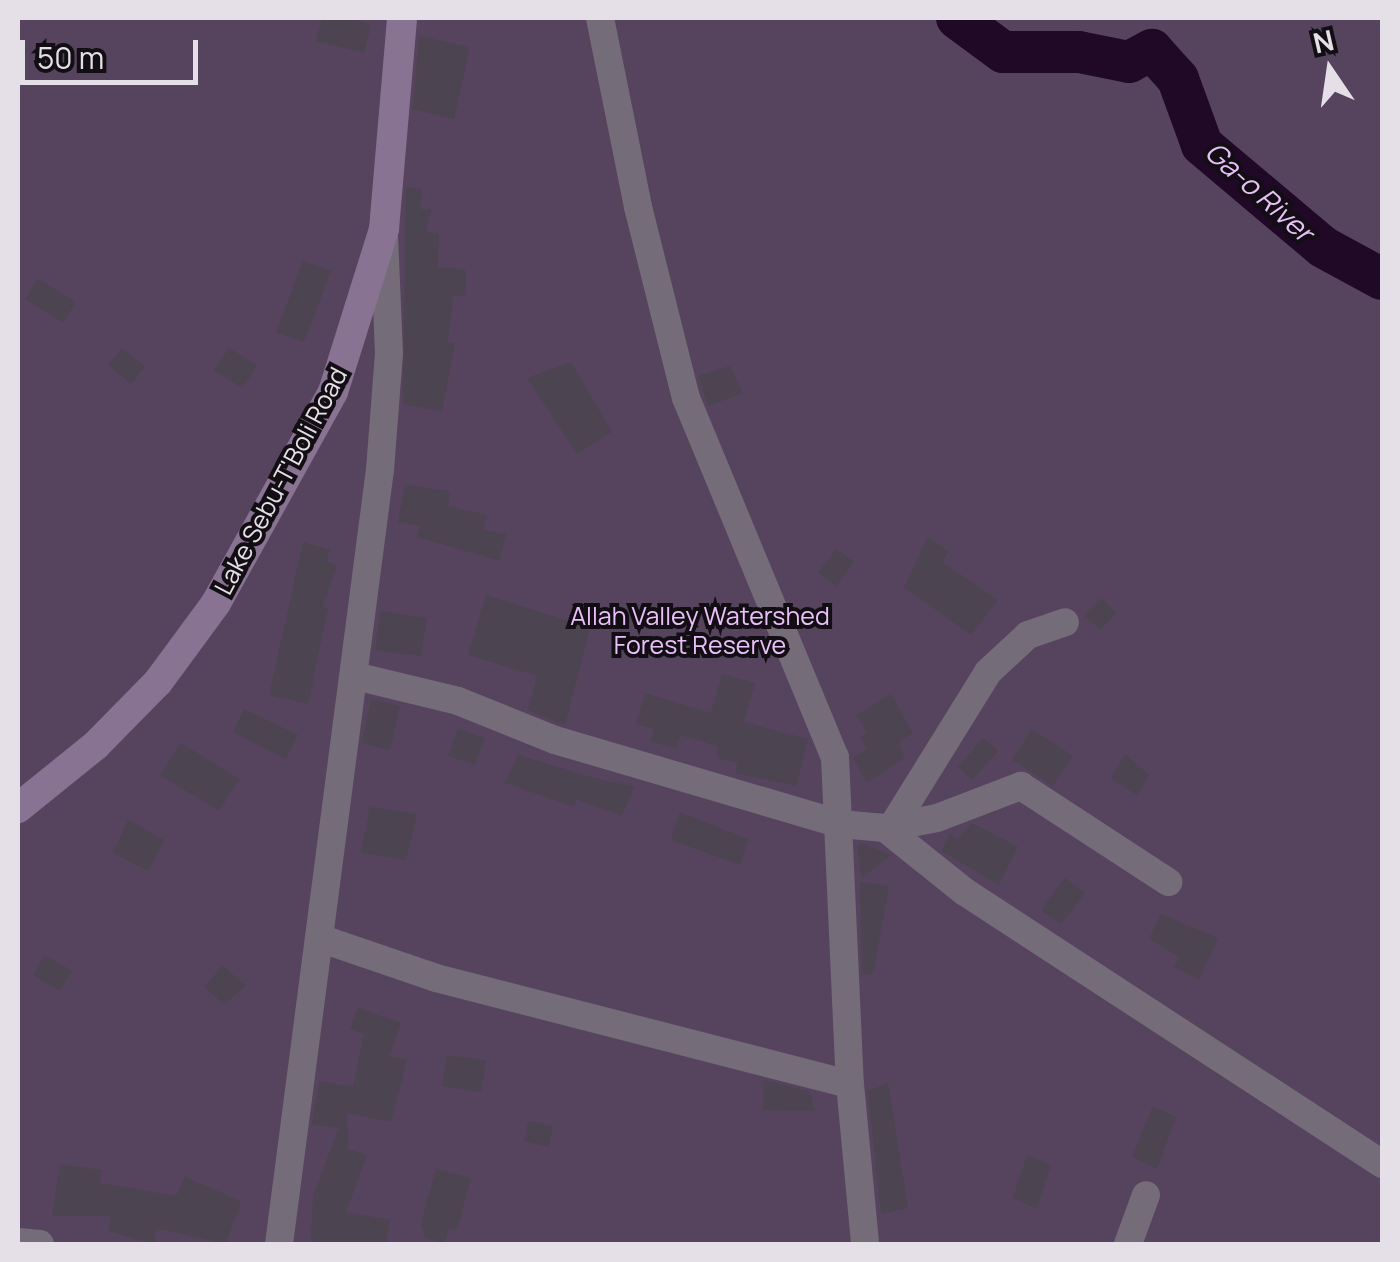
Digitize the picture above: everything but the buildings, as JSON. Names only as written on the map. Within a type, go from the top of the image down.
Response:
[{"type":"main road","name":"Lake Sebu-T'Boli Road","points":[[18,808],[146,694],[216,603],[333,392],[384,230],[402,18]]},
{"type":"street","points":[[600,18],[638,207],[686,398],[832,739],[840,824],[850,1084],[865,1244]]},
{"type":"street","points":[[279,1244],[356,676],[389,354],[384,230]]},
{"type":"street","points":[[888,828],[988,672],[1028,635],[1065,622]]},
{"type":"street","points":[[356,676],[458,702],[555,740],[840,824],[888,828],[1021,786],[1168,882]]},
{"type":"street","points":[[888,828],[965,892],[1382,1164]]},
{"type":"street","points":[[322,939],[436,978],[850,1084]]},
{"type":"street","points":[[1128,1244],[1146,1195]]},
{"type":"street","points":[[18,1242],[40,1244]]},
{"type":"green space","name":"Allah Valley Watershed Forest Reserve","points":[[18,18],[1382,18],[1382,1244],[18,1244]]},
{"type":"waterway","name":"Ga-o River","points":[[957,18],[1003,52],[1079,52],[1129,62],[1152,50],[1178,79],[1202,145],[1323,247],[1382,279]]}]
